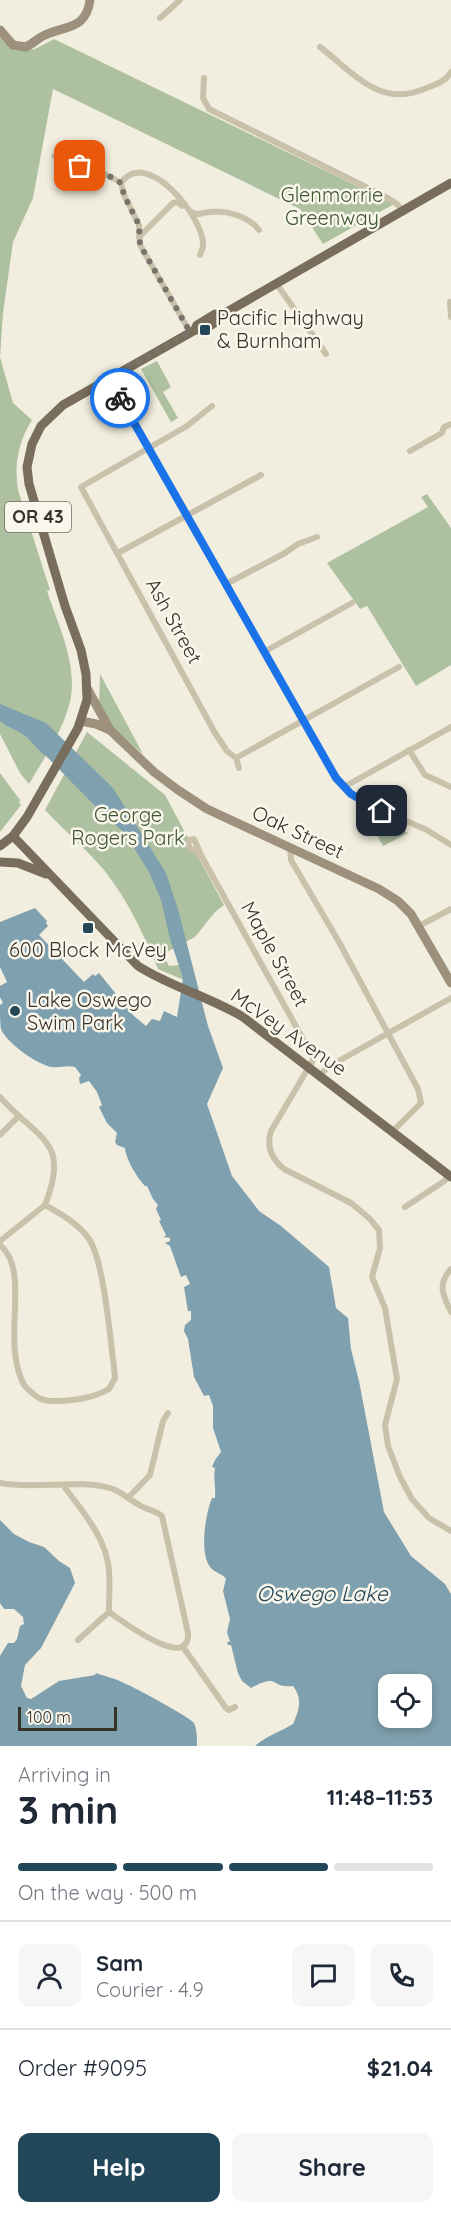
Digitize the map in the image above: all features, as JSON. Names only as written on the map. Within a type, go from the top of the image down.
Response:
[{"type":"main road","name":"OR 43","points":[[0,846],[13,836],[39,798],[79,724],[87,700],[81,650],[31,496],[27,467],[32,444],[48,418],[63,405],[193,331],[197,325],[215,314],[220,316],[451,183]]},
{"type":"main road","name":"McVey Avenue","points":[[13,836],[134,963],[150,974],[243,1017],[451,1176]]},
{"type":"main road","name":"McVey Avenue","points":[[0,862],[18,863],[51,876]]},
{"type":"street","points":[[0,30],[10,43],[26,47],[41,36],[74,25],[84,18],[90,0]]},
{"type":"street","points":[[160,18],[180,0]]},
{"type":"street","points":[[320,47],[371,88],[398,96],[418,92],[444,81],[451,72]]},
{"type":"street","points":[[204,78],[203,98],[209,109],[386,197],[397,204],[403,212]]},
{"type":"street","points":[[56,156],[106,174],[121,183],[124,195],[139,225],[140,245],[193,331]]},
{"type":"street","points":[[121,183],[127,175],[133,172],[144,172],[164,183],[189,210],[203,246],[200,255]]},
{"type":"street","points":[[139,237],[173,202],[178,202],[199,215],[217,212],[235,215],[248,220],[259,230]]},
{"type":"street","points":[[276,284],[326,354]]},
{"type":"street","points":[[450,302],[451,317]]},
{"type":"street","points":[[109,378],[322,755],[344,787],[365,803],[427,830],[451,845]]},
{"type":"street","points":[[148,447],[187,426],[212,406]]},
{"type":"street","points":[[410,451],[442,433],[444,427],[451,424]]},
{"type":"street","name":"Ash Street","points":[[148,447],[81,487],[215,733],[227,751],[236,758],[238,768]]},
{"type":"street","points":[[118,553],[261,475]]},
{"type":"street","points":[[226,584],[285,554],[298,544],[317,537]]},
{"type":"street","points":[[264,651],[352,603]]},
{"type":"street","points":[[236,758],[399,667]]},
{"type":"street","name":"Oak Street","points":[[87,688],[110,730],[154,772],[178,790],[207,809],[393,897],[408,909],[451,983]]},
{"type":"street","name":"Oak Street","points":[[79,724],[96,724],[110,730]]},
{"type":"street","points":[[344,787],[451,727]]},
{"type":"street","points":[[409,750],[425,775],[451,786]]},
{"type":"street","points":[[290,848],[291,860],[339,942],[418,1089],[421,1103],[393,1131]]},
{"type":"street","name":"Maple Street","points":[[202,857],[310,1051],[313,1060],[309,1067]]},
{"type":"street","points":[[419,926],[451,909]]},
{"type":"street","points":[[320,1075],[328,1067],[451,998]]},
{"type":"street","points":[[309,1067],[271,1131],[269,1147],[273,1157],[284,1169],[351,1203],[379,1230],[380,1248],[372,1277],[385,1308],[397,1379],[385,1425],[388,1446],[400,1477],[412,1499],[429,1518],[451,1531]]},
{"type":"street","points":[[0,1097],[18,1117],[46,1141],[54,1156],[55,1174],[45,1205],[0,1243],[8,1254],[12,1269],[6,1326]]},
{"type":"street","points":[[0,1135],[18,1117]]},
{"type":"street","points":[[405,1207],[451,1176]]},
{"type":"street","points":[[8,1357],[19,1380],[29,1391],[46,1402],[70,1401],[99,1395],[109,1389],[115,1378],[97,1255],[85,1233],[45,1205]]},
{"type":"street","points":[[451,1269],[442,1283],[443,1296],[451,1312]]},
{"type":"street","points":[[128,1498],[150,1475],[163,1421],[168,1413]]},
{"type":"street","points":[[0,1483],[106,1488],[159,1513],[164,1518],[188,1633],[187,1641],[183,1647],[178,1649],[164,1646],[109,1612]]},
{"type":"street","points":[[63,1485],[104,1546],[109,1570],[109,1612],[78,1640]]},
{"type":"street","points":[[183,1647],[226,1708],[229,1710],[235,1707]]},
{"type":"green space","name":"Glenmorrie Greenway","points":[[0,37],[22,51],[35,49],[54,39],[394,204],[323,244],[300,209],[53,89],[33,198],[13,242],[3,313],[0,357]]},
{"type":"green space","name":"George Rogers Park","points":[[0,357],[13,403],[32,420],[23,437],[18,454],[18,490],[50,590],[47,591],[67,649],[72,679],[65,719],[29,784],[20,773],[0,734]]},
{"type":"green space","points":[[157,361],[171,387],[163,392],[178,418],[171,422],[141,369]]},
{"type":"green space","points":[[427,494],[451,528],[451,665],[416,686],[367,606],[360,609],[327,563],[428,507],[421,497]]},
{"type":"green space","points":[[100,674],[143,754],[112,727],[99,707]]},
{"type":"green space","name":"George Rogers Park","points":[[87,732],[165,795],[224,905],[215,912],[195,937],[163,954],[169,966],[188,964],[191,983],[158,969],[134,917],[112,881],[90,855],[45,810]]},
{"type":"green space","name":"George Rogers Park","points":[[0,773],[20,800],[21,805],[0,832]]},
{"type":"green space","points":[[361,806],[408,833],[383,846]]},
{"type":"water","name":"Oswego Lake","points":[[0,704],[46,723],[113,788],[166,873],[178,909],[208,1026],[223,1068],[207,1104],[232,1176],[259,1211],[281,1226],[329,1267],[336,1308],[348,1318],[351,1349],[384,1512],[411,1556],[445,1584],[451,1594],[451,1746],[255,1746],[293,1724],[299,1700],[293,1686],[267,1681],[251,1688],[242,1681],[231,1645],[227,1642],[230,1642],[227,1632],[230,1619],[223,1591],[226,1579],[214,1571],[207,1562],[204,1545],[207,1514],[212,1498],[215,1498],[215,1468],[212,1467],[221,1452],[213,1428],[213,1406],[209,1395],[204,1396],[194,1377],[188,1339],[184,1331],[185,1325],[191,1320],[191,1311],[188,1311],[184,1287],[190,1284],[186,1275],[181,1277],[170,1246],[165,1243],[170,1241],[170,1238],[164,1237],[166,1235],[156,1209],[158,1205],[147,1186],[135,1173],[125,1148],[115,1142],[117,1133],[107,1123],[99,1107],[102,1105],[97,1092],[89,1081],[80,1084],[81,1075],[75,1067],[52,1067],[31,1058],[15,1046],[1,1029],[0,1005],[3,1003],[0,997],[0,986],[7,982],[0,967],[0,922],[35,908],[47,921],[48,926],[39,935],[84,982],[93,974],[95,976],[99,973],[134,1016],[146,1026],[152,1019],[160,1021],[164,1011],[177,1017],[183,978],[170,939],[161,900],[150,874],[125,833],[109,820],[28,738],[0,721]]},
{"type":"water","points":[[0,1520],[14,1534],[44,1547],[70,1568],[75,1583],[41,1648],[25,1665],[21,1686],[27,1698],[31,1699],[59,1681],[96,1673],[132,1687],[191,1720],[196,1728],[197,1746],[0,1746],[0,1656],[8,1643],[14,1643],[17,1639],[20,1626],[24,1624],[23,1617],[14,1609],[4,1609],[0,1603]]},
{"type":"way so far","points":[[80,166],[106,174],[121,183],[122,192],[139,225],[140,245],[190,332],[109,378],[120,398]]},
{"type":"place","name":"Pacific Highway & Burnham","points":[[205,330]]},
{"type":"place","name":"600 Block McVey","points":[[88,928]]},
{"type":"place","name":"Lake Oswego Swim Park","points":[[15,1011]]},
{"type":"route","points":[[120,398],[336,778],[351,794],[382,811]]}]
